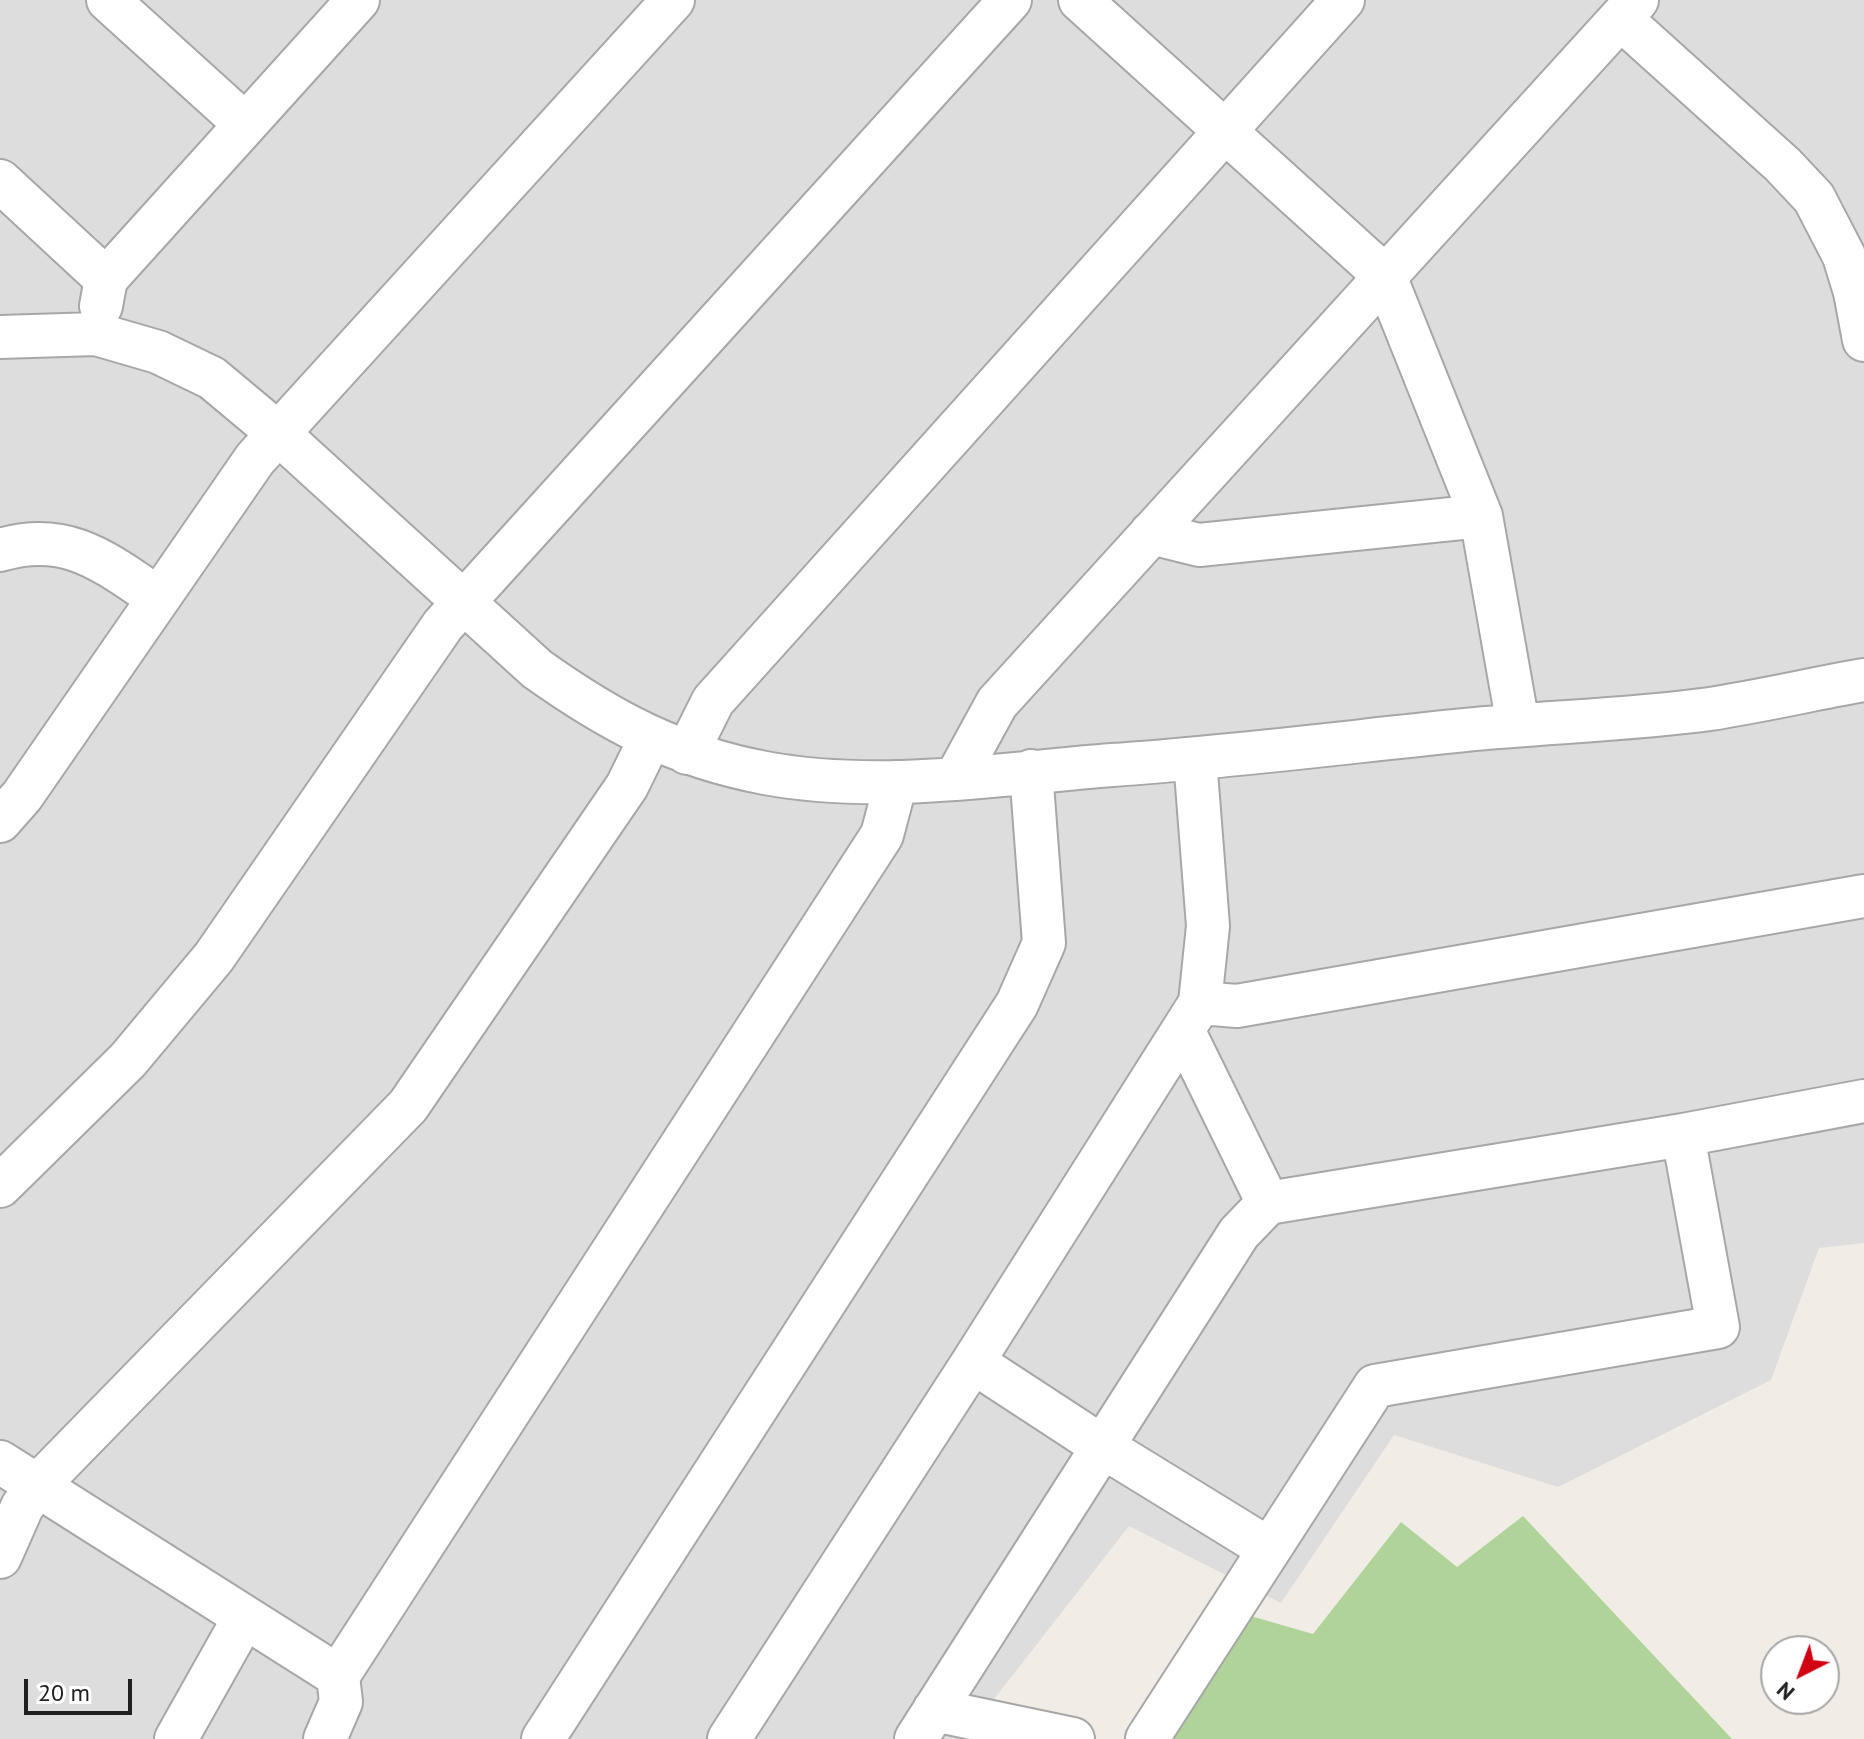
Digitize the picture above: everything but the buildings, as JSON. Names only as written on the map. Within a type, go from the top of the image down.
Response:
[{"type":"street","points":[[108,0],[245,124]]},
{"type":"street","points":[[96,334],[106,279],[358,0]]},
{"type":"street","points":[[0,821],[22,796],[255,459],[673,0]]},
{"type":"street","points":[[0,1186],[128,1060],[214,957],[443,625],[1010,0]]},
{"type":"street","points":[[1080,0],[1385,276],[1481,516],[1518,725]]},
{"type":"street","points":[[0,1557],[22,1507],[37,1486],[408,1106],[627,786],[713,701],[1343,0]]},
{"type":"street","points":[[956,778],[997,703],[1629,9],[1814,198],[1844,256],[1864,340]]},
{"type":"street","points":[[0,181],[106,279]]},
{"type":"street","points":[[0,337],[96,334],[158,352],[212,378],[279,434],[537,669],[593,706],[668,746],[748,769],[804,779],[896,782],[1195,759],[1518,725],[1709,709],[1864,680]]},
{"type":"street","points":[[1151,533],[1199,545],[1481,516]]},
{"type":"street","points":[[0,550],[40,542],[66,546],[96,557],[158,598]]},
{"type":"street","points":[[729,1739],[1192,1017],[1208,926],[1195,759]]},
{"type":"street","points":[[543,1739],[1017,1004],[1044,943],[1031,771]]},
{"type":"street","points":[[325,1739],[341,1702],[338,1676],[882,835],[896,782]]},
{"type":"street","points":[[1192,1017],[1237,1006],[1864,896]]},
{"type":"street","points":[[1192,1017],[1268,1203]]},
{"type":"street","points":[[1073,1739],[925,1725],[1239,1233],[1268,1203],[1683,1135],[1864,1101]]},
{"type":"street","points":[[1147,1739],[1375,1386],[1718,1327],[1683,1135]]},
{"type":"street","points":[[973,1362],[1103,1447],[1269,1549]]},
{"type":"street","points":[[0,1462],[338,1676]]},
{"type":"street","points":[[176,1739],[244,1618]]},
{"type":"shaded area","points":[[0,0],[1864,0],[1864,1243],[1819,1248],[1771,1380],[1558,1487],[1394,1435],[1281,1603],[1129,1526],[963,1739],[0,1739]]},
{"type":"green space","points":[[1523,1516],[1732,1739],[1147,1739],[1230,1610],[1313,1634],[1401,1522],[1457,1567]]}]
